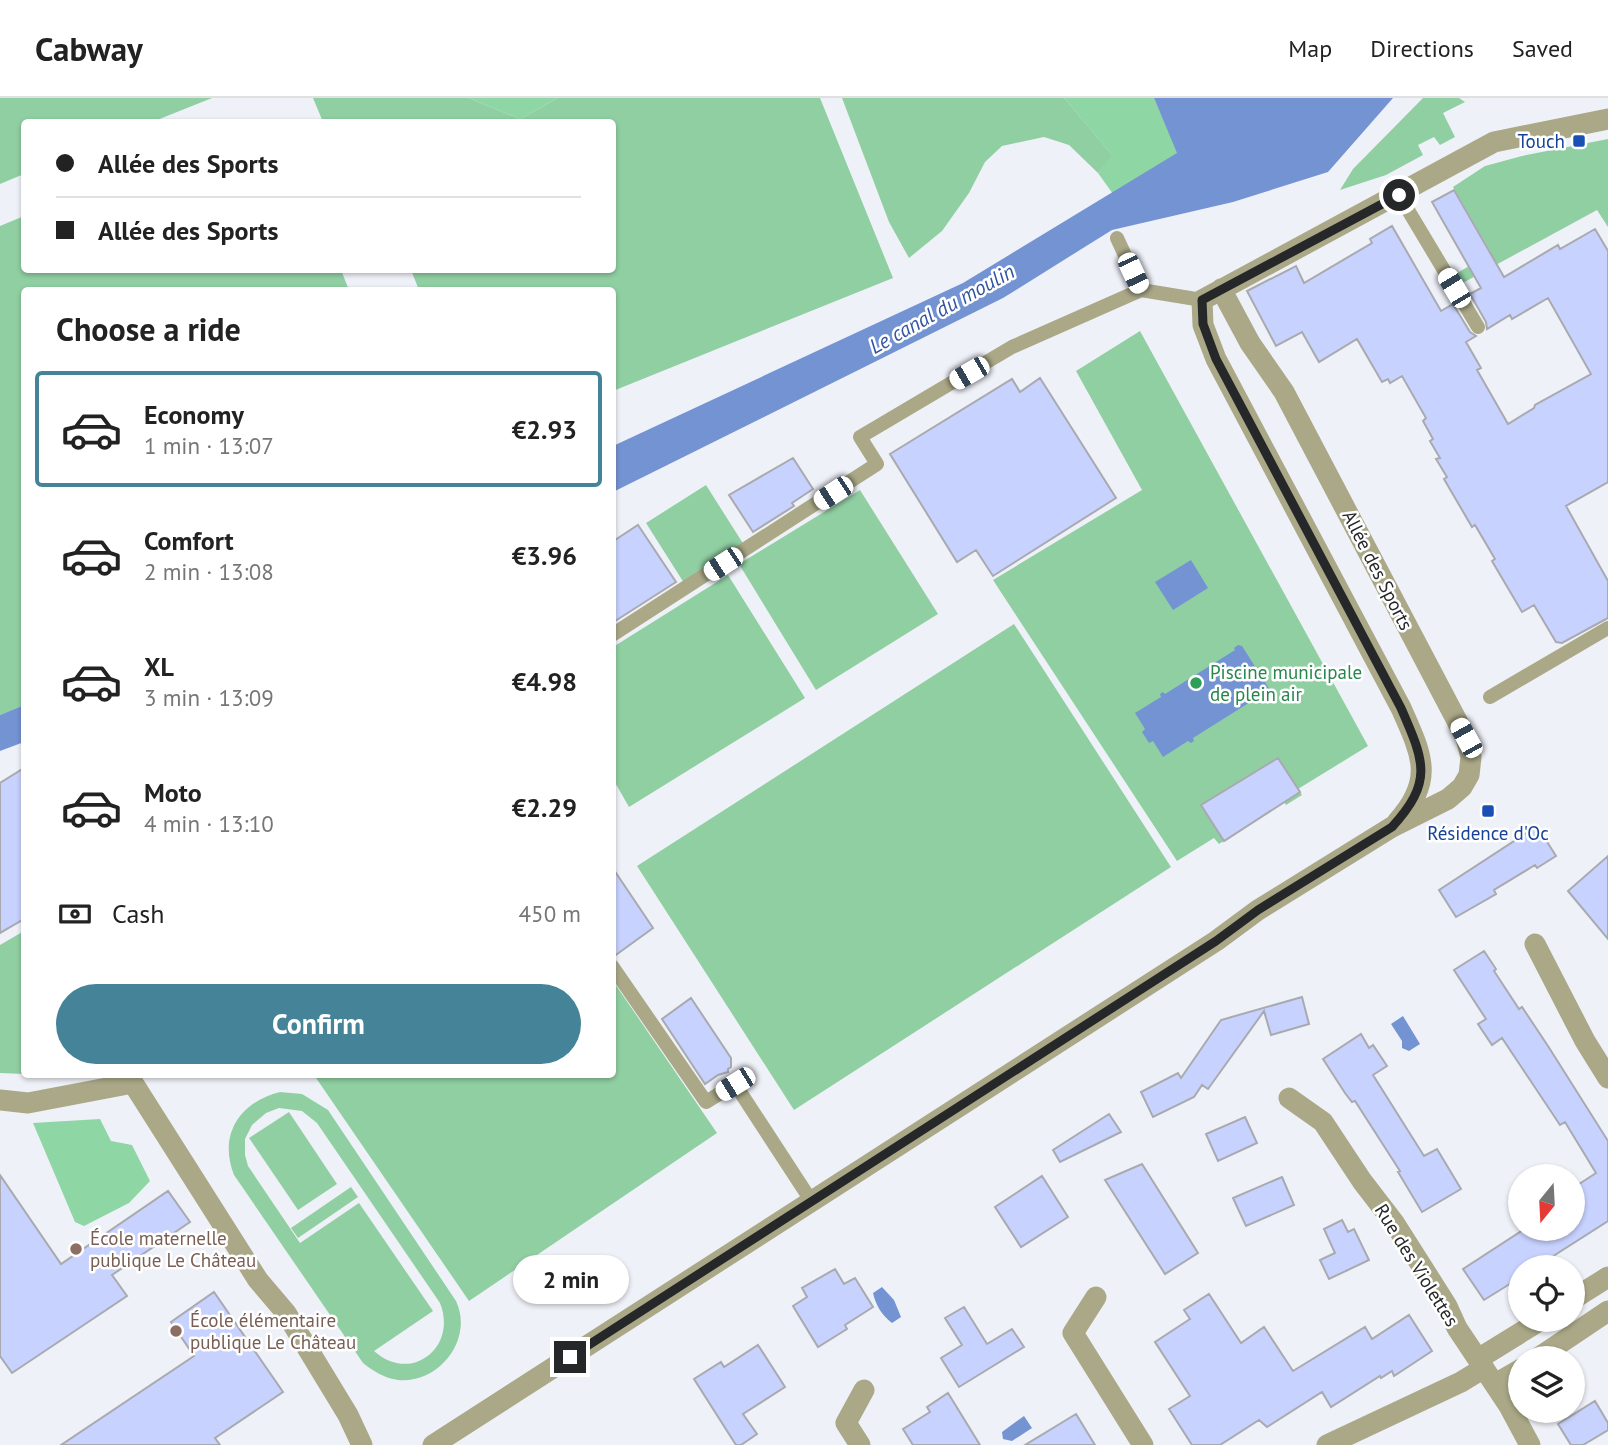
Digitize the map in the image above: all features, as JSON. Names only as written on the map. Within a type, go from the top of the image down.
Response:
[{"type":"street","points":[[1202,300],[1494,142],[1608,119]]},
{"type":"street","name":"Allée des Sports","points":[[433,1445],[1216,941],[1258,910],[1392,827],[1448,799],[1462,787],[1469,775],[1471,757],[1466,738],[1284,392],[1250,344],[1222,289]]},
{"type":"street","name":"Allée des Sports","points":[[1202,300],[1203,324],[1216,359],[1401,708],[1419,749],[1420,782],[1415,799],[1392,827]]},
{"type":"street","points":[[1535,944],[1585,1041],[1608,1078]]},
{"type":"street","points":[[0,1100],[28,1103],[133,1083],[258,1280],[286,1313],[348,1415],[362,1445]]},
{"type":"street","name":"Rue des Violettes","points":[[1289,1098],[1323,1122],[1362,1181],[1395,1224],[1530,1445]]},
{"type":"street","points":[[1585,1291],[1608,1277]]},
{"type":"street","points":[[1096,1297],[1073,1333],[1143,1445]]},
{"type":"street","points":[[1556,1346],[1608,1311]]},
{"type":"street","points":[[1327,1445],[1486,1370],[1528,1332]]},
{"type":"street","points":[[1486,1370],[1508,1369]]},
{"type":"street","points":[[860,1445],[846,1423],[864,1390]]},
{"type":"lane","points":[[1399,195],[1478,327]]},
{"type":"lane","points":[[1117,238],[1141,290]]},
{"type":"lane","points":[[616,632],[877,464],[860,437],[1012,347],[1141,290],[1202,300]]},
{"type":"lane","points":[[1490,697],[1608,628]]},
{"type":"lane","points":[[616,971],[706,1102],[735,1084],[813,1202]]},
{"type":"green space","points":[[0,98],[212,98],[160,119],[21,119],[21,175],[0,184]]},
{"type":"green space","points":[[313,98],[469,98],[520,119],[322,119]]},
{"type":"green space","points":[[469,98],[558,98],[520,119]]},
{"type":"green space","points":[[558,98],[820,98],[893,278],[616,390],[616,287],[418,287],[412,273],[616,273],[616,119],[520,119]]},
{"type":"green space","points":[[842,98],[1064,98],[1113,156],[1098,173],[1069,145],[1044,137],[1002,146],[985,162],[969,193],[942,231],[909,258],[889,222]]},
{"type":"green space","points":[[1064,98],[1154,98],[1178,153],[1113,194],[1098,173],[1112,155]]},
{"type":"green space","points":[[1423,98],[1459,98],[1465,102],[1443,113],[1455,137],[1440,145],[1434,137],[1418,145],[1423,155],[1386,175],[1340,190],[1353,169]]},
{"type":"green space","points":[[1608,139],[1608,227],[1597,210],[1459,285],[1454,275],[1491,253],[1453,187],[1485,166]]},
{"type":"green space","points":[[21,217],[21,273],[342,273],[348,287],[21,287],[21,706],[0,715],[0,226]]},
{"type":"green space","name":"Piscine municipale de plein air","points":[[1140,331],[1368,746],[1298,789],[1302,795],[1286,805],[1284,802],[1219,844],[1214,838],[1177,861],[993,580],[1142,490],[1076,371]]},
{"type":"green space","points":[[706,485],[744,545],[684,583],[646,523]]},
{"type":"green space","points":[[860,490],[938,614],[816,690],[739,564]]},
{"type":"green space","points":[[728,575],[805,698],[629,807],[616,784],[616,645]]},
{"type":"green space","points":[[1014,624],[1171,867],[794,1110],[637,866]]},
{"type":"green space","points":[[21,933],[21,1074],[0,1073],[0,945]]},
{"type":"green space","points":[[616,985],[717,1133],[469,1301],[316,1078],[616,1078]]},
{"type":"green space","points":[[280,1092],[302,1094],[328,1110],[456,1301],[460,1330],[456,1344],[439,1367],[427,1375],[398,1380],[379,1374],[363,1363],[234,1175],[229,1146],[231,1133],[244,1112],[266,1097]],"holes":[[[279,1108],[302,1111],[317,1123],[440,1303],[444,1319],[437,1347],[415,1362],[402,1364],[388,1360],[374,1351],[433,1311],[359,1203],[300,1243],[248,1166],[245,1139],[252,1125],[266,1113]]]},
{"type":"green space","points":[[289,1112],[337,1184],[298,1210],[249,1138]]},
{"type":"green space","points":[[100,1119],[111,1141],[132,1145],[150,1181],[129,1203],[84,1226],[75,1222],[33,1123]]},
{"type":"green space","points":[[351,1187],[358,1197],[298,1238],[291,1228]]},
{"type":"water","name":"Le canal du moulin","points":[[1154,98],[1393,98],[1328,172],[1233,202],[1112,230],[1003,298],[616,491],[616,445],[963,283],[1177,153]]},
{"type":"water","points":[[1191,560],[1208,588],[1173,610],[1155,582]]},
{"type":"water","points":[[1238,645],[1242,646],[1270,690],[1193,738],[1191,743],[1188,741],[1163,757],[1153,741],[1149,743],[1142,732],[1145,729],[1135,713],[1161,697],[1163,692],[1165,694],[1235,650]]},
{"type":"water","points":[[21,706],[21,743],[0,751],[0,715]]},
{"type":"water","points":[[1403,1016],[1420,1044],[1409,1051],[1402,1048],[1402,1041],[1391,1024]]},
{"type":"water","points":[[882,1287],[894,1300],[901,1317],[892,1323],[885,1317],[874,1298],[873,1293]]},
{"type":"water","points":[[1024,1416],[1032,1428],[1012,1441],[1003,1439],[1002,1432]]},
{"type":"building","points":[[1454,190],[1504,277],[1558,245],[1560,249],[1595,229],[1608,251],[1608,482],[1566,506],[1608,581],[1608,618],[1562,643],[1556,642],[1534,605],[1522,612],[1492,561],[1495,559],[1475,525],[1472,527],[1444,479],[1447,477],[1436,459],[1440,458],[1423,421],[1426,418],[1402,376],[1390,383],[1388,379],[1382,382],[1357,339],[1319,362],[1302,332],[1276,346],[1247,291],[1296,266],[1304,283],[1372,243],[1370,239],[1392,226],[1441,311],[1453,304],[1470,332],[1476,336],[1466,342],[1481,368],[1477,370],[1508,424],[1535,405],[1591,374],[1548,298],[1512,319],[1510,315],[1487,329],[1486,322],[1470,294],[1481,288],[1432,202]]},
{"type":"building","points":[[1040,378],[1116,498],[993,576],[976,550],[957,562],[890,454],[1012,379],[1020,392]]},
{"type":"building","points":[[793,458],[813,489],[792,503],[794,506],[753,532],[729,495]]},
{"type":"building","points":[[638,525],[676,582],[616,620],[616,539]]},
{"type":"building","points":[[1278,758],[1300,792],[1224,841],[1201,805]]},
{"type":"building","points":[[21,770],[21,921],[0,933],[0,783]]},
{"type":"building","points":[[1537,826],[1556,856],[1537,868],[1535,865],[1494,890],[1496,894],[1456,917],[1439,890]]},
{"type":"building","points":[[1608,856],[1608,939],[1568,891]]},
{"type":"building","points":[[616,873],[653,928],[616,955]]},
{"type":"building","points":[[1484,951],[1496,969],[1494,971],[1519,1009],[1522,1007],[1608,1141],[1608,1221],[1586,1235],[1586,1180],[1596,1173],[1565,1122],[1560,1125],[1502,1038],[1492,1045],[1478,1024],[1486,1019],[1454,970]]},
{"type":"building","points":[[1302,997],[1309,1024],[1271,1035],[1264,1011],[1208,1089],[1202,1085],[1194,1097],[1153,1117],[1141,1092],[1178,1073],[1181,1078],[1221,1020]]},
{"type":"building","points":[[691,998],[731,1058],[728,1072],[705,1084],[662,1019]]},
{"type":"building","points":[[1361,1034],[1369,1048],[1373,1045],[1387,1066],[1373,1075],[1424,1156],[1437,1149],[1461,1189],[1422,1212],[1398,1172],[1400,1171],[1355,1101],[1352,1102],[1345,1093],[1323,1059]]},
{"type":"building","points":[[1109,1114],[1121,1132],[1060,1162],[1053,1150]]},
{"type":"building","points":[[1245,1117],[1257,1143],[1218,1161],[1206,1134]]},
{"type":"building","points":[[1142,1164],[1198,1253],[1165,1274],[1105,1180]]},
{"type":"building","points":[[0,1175],[61,1264],[168,1191],[190,1222],[112,1275],[127,1296],[12,1373],[0,1356]]},
{"type":"building","points":[[1042,1176],[1068,1217],[1021,1247],[995,1207]]},
{"type":"building","points":[[1282,1177],[1294,1205],[1246,1226],[1233,1198]]},
{"type":"building","points":[[1342,1220],[1348,1232],[1354,1229],[1369,1260],[1329,1279],[1320,1260],[1335,1253],[1324,1229]]},
{"type":"building","points":[[1508,1240],[1577,1241],[1555,1255],[1508,1255],[1508,1285],[1484,1300],[1463,1269]]},
{"type":"building","points":[[835,1269],[844,1284],[855,1278],[873,1307],[845,1325],[847,1329],[818,1347],[793,1306],[807,1297],[802,1288]]},
{"type":"building","points":[[214,1292],[283,1392],[215,1438],[220,1445],[61,1445],[194,1356],[171,1322]]},
{"type":"building","points":[[1209,1294],[1241,1343],[1264,1327],[1293,1371],[1365,1327],[1372,1339],[1409,1315],[1432,1351],[1394,1376],[1392,1371],[1381,1378],[1380,1376],[1331,1407],[1322,1392],[1267,1427],[1259,1420],[1220,1445],[1192,1445],[1169,1409],[1190,1396],[1155,1342],[1190,1319],[1184,1310]]},
{"type":"building","points":[[964,1307],[987,1344],[1012,1329],[1024,1347],[959,1387],[941,1358],[962,1345],[945,1318]]},
{"type":"building","points":[[758,1345],[785,1387],[743,1414],[757,1434],[741,1445],[736,1445],[694,1379],[721,1362],[724,1367]]},
{"type":"building","points":[[948,1393],[980,1445],[913,1445],[903,1429],[930,1412],[927,1407]]},
{"type":"building","points":[[1595,1401],[1608,1423],[1608,1430],[1583,1445],[1571,1445],[1558,1424],[1585,1423],[1585,1407]]},
{"type":"building","points":[[1076,1414],[1095,1445],[1025,1445]]},
{"type":"place","name":"Touch","points":[[1579,141]]},
{"type":"place","name":"Piscine municipale de plein air","points":[[1196,683]]},
{"type":"place","name":"Résidence d'Oc","points":[[1488,811]]},
{"type":"place","name":"École maternelle publique Le Château","points":[[76,1249]]},
{"type":"place","name":"École élémentaire publique Le Château","points":[[176,1331]]},
{"type":"route","points":[[570,1357],[1216,941],[1258,910],[1392,827],[1415,799],[1420,782],[1419,749],[1401,708],[1216,359],[1203,324],[1202,300],[1399,195]]}]
